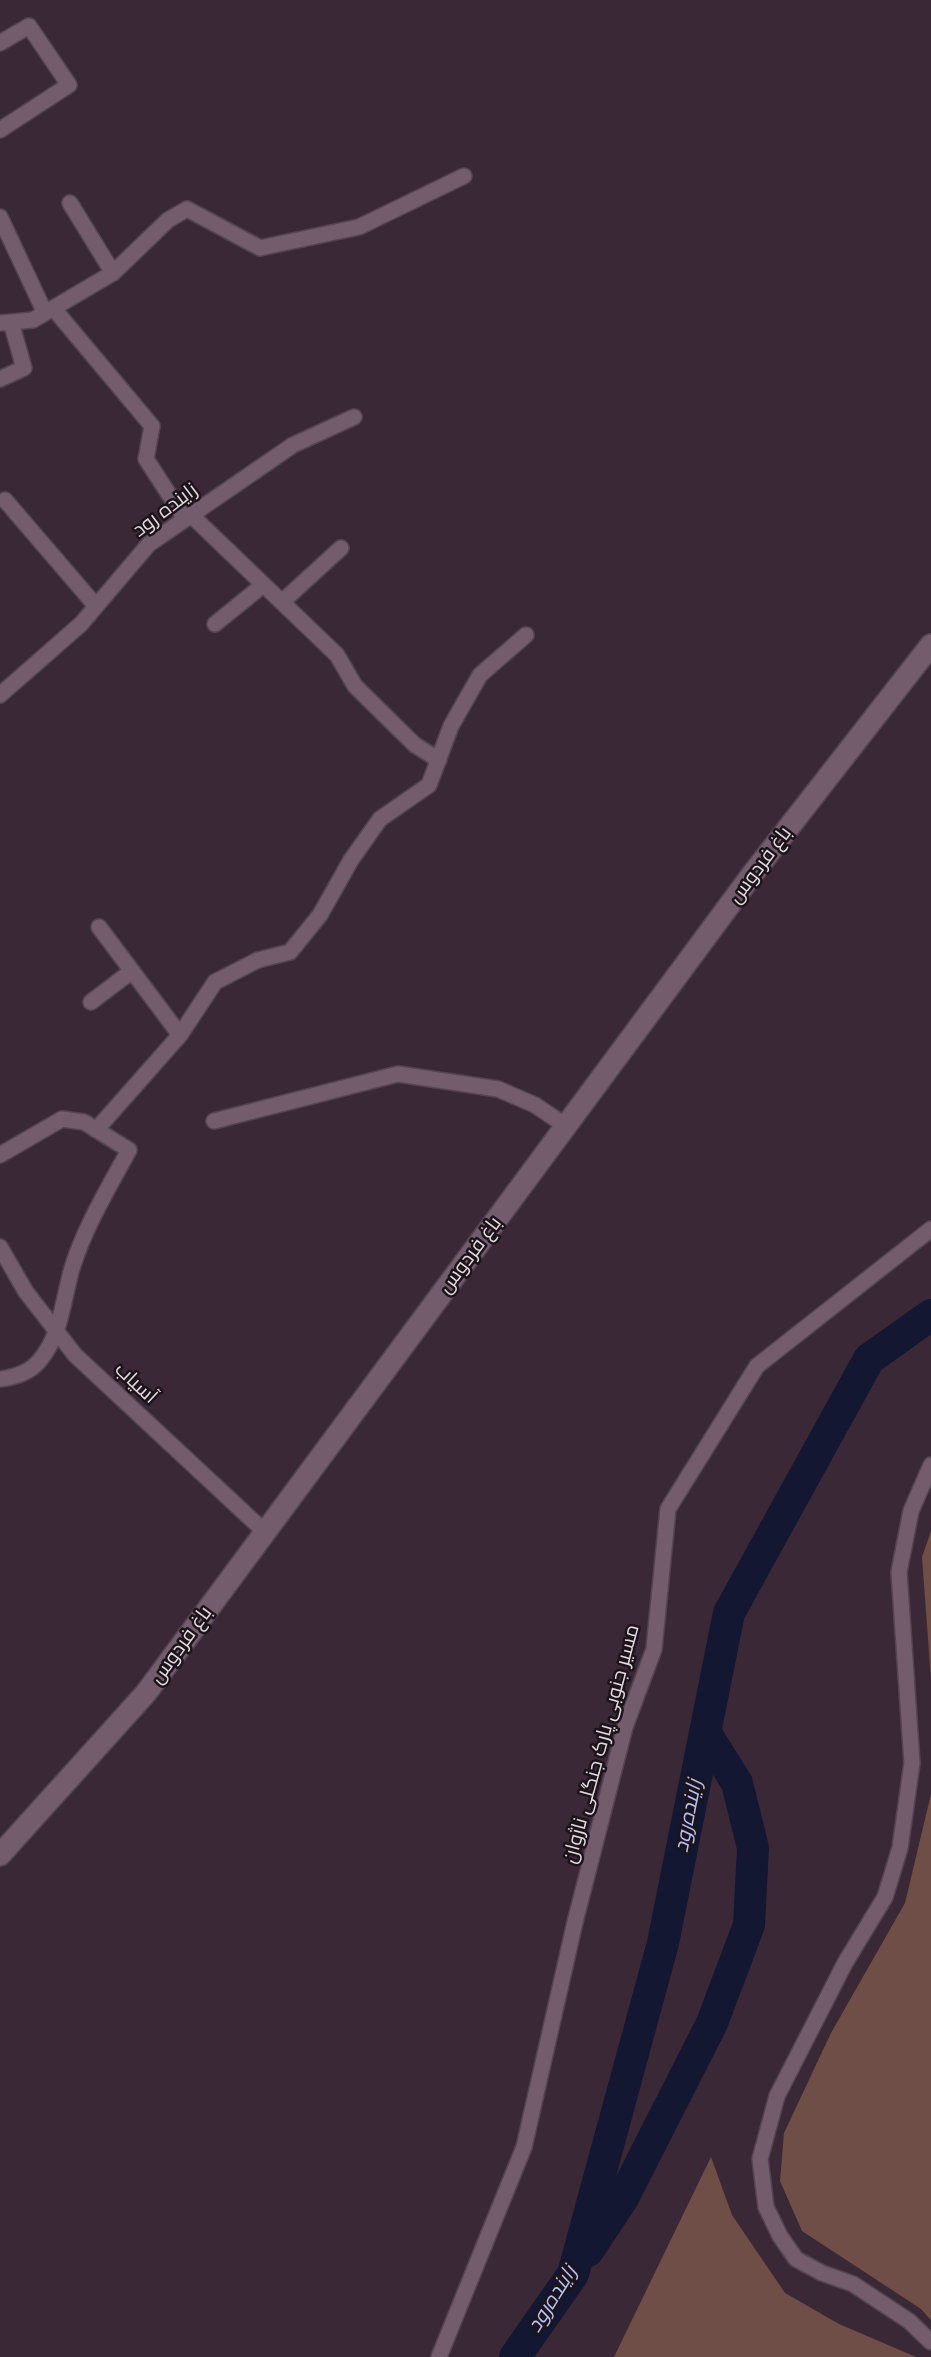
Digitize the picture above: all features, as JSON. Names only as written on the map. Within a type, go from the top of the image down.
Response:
[{"type":"street","points":[[0,43],[29,26],[69,85],[0,130]]},
{"type":"street","points":[[0,379],[24,368],[5,322],[33,321],[113,273],[168,220],[187,209],[260,248],[359,228],[464,176]]},
{"type":"street","points":[[70,203],[113,273]]},
{"type":"street","points":[[0,217],[49,311],[152,426],[147,459],[188,517],[337,655],[355,686],[415,745],[439,760]]},
{"type":"street","name":"زاینده رود","points":[[0,695],[81,624],[149,544],[293,445],[354,417]]},
{"type":"street","points":[[5,500],[96,606]]},
{"type":"street","points":[[282,603],[340,548]]},
{"type":"street","points":[[215,624],[263,585]]},
{"type":"street","points":[[96,1130],[180,1035],[215,982],[258,960],[290,952],[320,915],[351,860],[380,819],[429,785],[451,726],[480,675],[526,635]]},
{"type":"street","name":"باغ فردوس","points":[[0,1856],[146,1693],[751,876],[931,645]]},
{"type":"street","points":[[99,927],[180,1035]]},
{"type":"street","points":[[91,1002],[132,971]]},
{"type":"street","points":[[214,1121],[398,1074],[498,1089],[535,1105],[566,1126]]},
{"type":"street","points":[[0,1155],[62,1119],[84,1122],[129,1150],[93,1218],[73,1265],[57,1331],[40,1361],[18,1377],[0,1379]]},
{"type":"street","name":"مسیر جنوبی پارک جنگلی ناژوان","points":[[439,2357],[524,2147],[576,1922],[625,1727],[654,1649],[668,1509],[758,1366],[931,1229]]},
{"type":"street","name":"آسیاب","points":[[0,1247],[26,1292],[75,1355],[265,1532]]},
{"type":"street","points":[[931,1465],[911,1511],[899,1572],[912,1763],[900,1848],[885,1897],[845,1963],[777,2096],[760,2159],[766,2207],[780,2236],[796,2259],[822,2273],[853,2284],[909,2320],[931,2342]]},
{"type":"shaded area","points":[[931,1531],[931,1680],[922,1557]]},
{"type":"shaded area","points":[[931,1794],[931,2320],[921,2309],[802,2231],[780,2181],[784,2133],[831,2033],[905,1903]]},
{"type":"shaded area","points":[[711,2157],[732,2215],[785,2293],[839,2324],[916,2357],[614,2357]]},
{"type":"waterway","name":"زاینده‌رود","points":[[515,2357],[573,2274],[663,1943],[729,1613],[869,1359],[931,1315]]},
{"type":"waterway","points":[[588,2251],[623,2198],[712,2023],[749,1925],[753,1848],[737,1783],[705,1732]]}]
